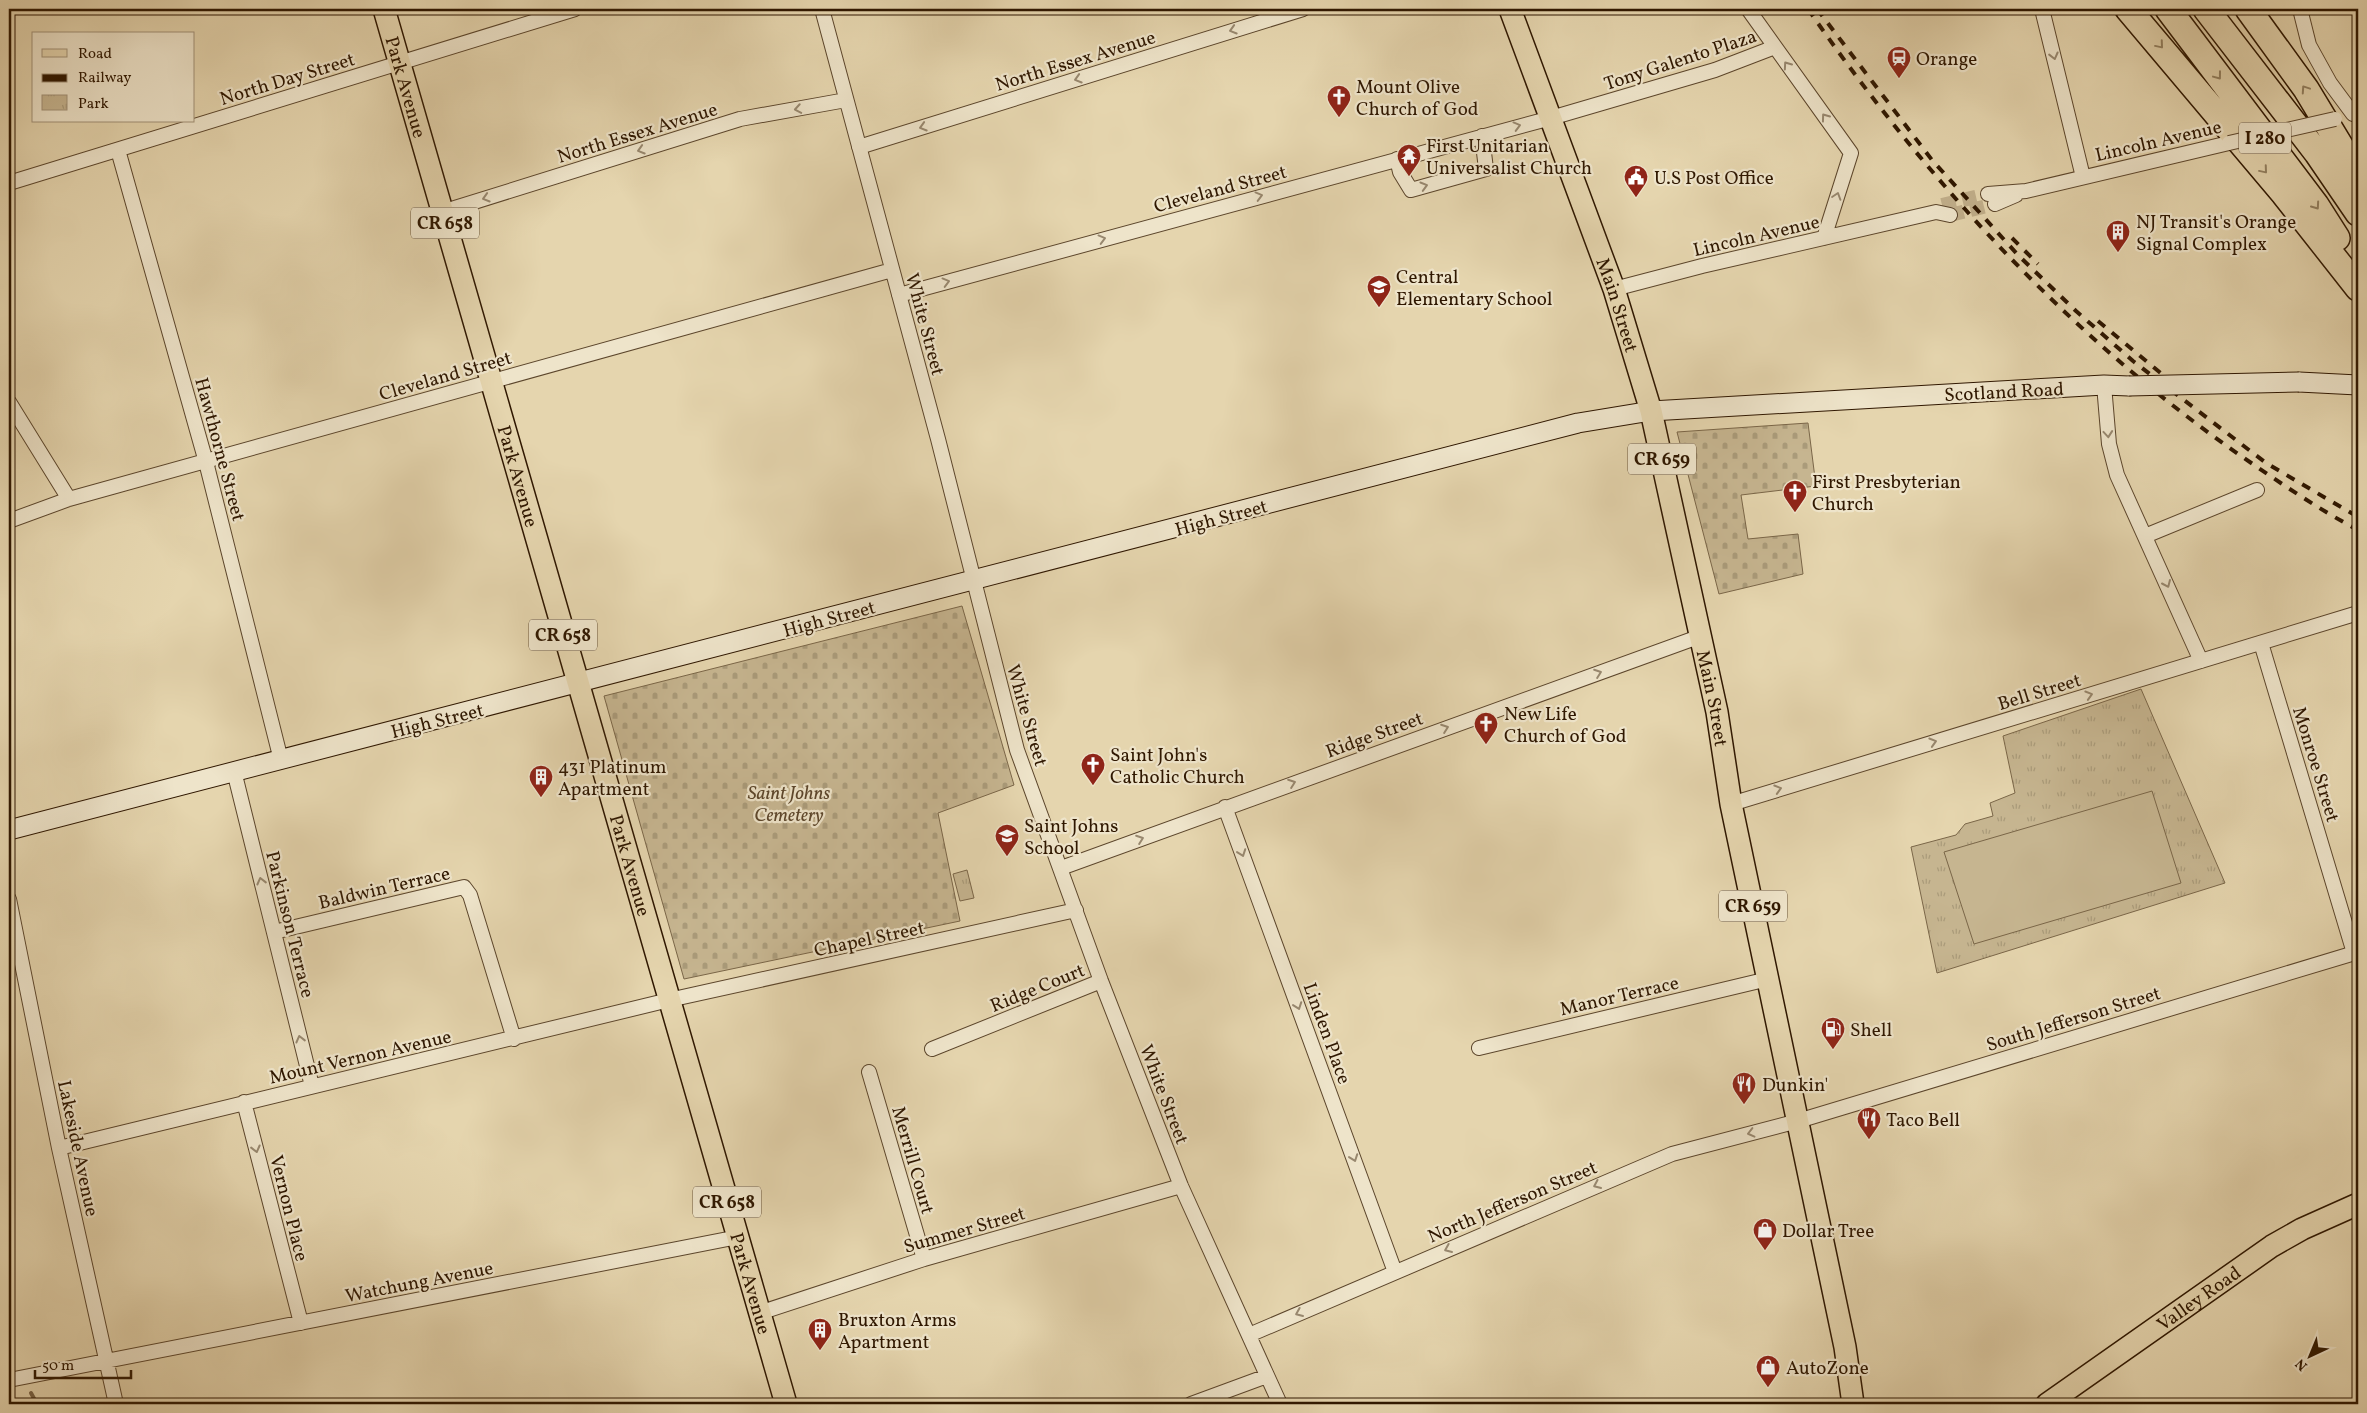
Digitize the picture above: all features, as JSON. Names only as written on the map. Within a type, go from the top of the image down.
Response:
[{"type":"highway","points":[[2128,9],[2284,194],[2358,288]]},
{"type":"highway","name":"I 280","points":[[2168,9],[2316,206],[2358,270]]},
{"type":"highway","name":"I 280","points":[[2206,9],[2317,153],[2358,213]]},
{"type":"highway","points":[[2248,9],[2306,89],[2358,175]]},
{"type":"main road","name":"Park Avenue","points":[[384,9],[786,1404]]},
{"type":"main road","name":"Main Street","points":[[1510,9],[1614,289],[1651,412],[1717,712],[1731,804],[1849,1368],[1853,1404]]},
{"type":"main road","name":"Scotland Road","points":[[1651,412],[2104,385],[2299,382],[2358,385]]},
{"type":"main road","name":"High Street","points":[[9,830],[1578,423],[1651,412]]},
{"type":"main road","name":"Valley Road","points":[[2047,1404],[2272,1246],[2302,1229],[2358,1204]]},
{"type":"street","name":"North Day Street","points":[[9,183],[576,9]]},
{"type":"street","name":"White Street","points":[[822,9],[974,581],[1014,742],[1101,981],[1181,1186],[1280,1404]]},
{"type":"street","name":"North Essex Avenue","points":[[859,147],[1303,9]]},
{"type":"street","name":"Tony Galento Plaza","points":[[1551,118],[1715,70],[1775,48],[1748,9]]},
{"type":"street","points":[[2042,9],[2083,178]]},
{"type":"street","points":[[2300,9],[2309,45],[2330,83],[2356,114]]},
{"type":"street","points":[[1775,48],[1851,153],[1824,238]]},
{"type":"street","name":"North Essex Avenue","points":[[442,212],[740,119],[846,100]]},
{"type":"street","name":"Lincoln Avenue","points":[[1992,199],[2356,114]]},
{"type":"street","name":"Cleveland Street","points":[[899,295],[1551,118]]},
{"type":"street","points":[[1397,159],[1400,172],[1411,190],[1486,169],[1482,136]]},
{"type":"street","name":"Hawthorne Street","points":[[118,150],[206,462],[281,760]]},
{"type":"street","name":"Lincoln Avenue","points":[[1614,289],[1702,266],[1943,211]]},
{"type":"street","name":"Cleveland Street","points":[[9,521],[69,499],[892,270]]},
{"type":"street","points":[[2104,385],[2109,444],[2115,467],[2201,661]]},
{"type":"street","points":[[9,402],[69,499]]},
{"type":"street","points":[[2146,536],[2257,490]]},
{"type":"street","name":"Bell Street","points":[[1731,804],[2358,614]]},
{"type":"street","name":"Ridge Street","points":[[1061,868],[1701,636]]},
{"type":"street","name":"Monroe Street","points":[[2261,643],[2356,953]]},
{"type":"street","name":"Parkinson Terrace","points":[[234,772],[312,1086]]},
{"type":"street","name":"Linden Place","points":[[1225,807],[1395,1272]]},
{"type":"street","name":"Baldwin Terrace","points":[[274,932],[464,887],[470,895],[514,1039]]},
{"type":"street","name":"Lakeside Avenue","points":[[9,899],[59,1148],[108,1361],[116,1404]]},
{"type":"street","name":"Chapel Street","points":[[669,1000],[1076,910]]},
{"type":"street","name":"South Jefferson Street","points":[[1798,1121],[2356,953]]},
{"type":"street","name":"Manor Terrace","points":[[1479,1048],[1768,979]]},
{"type":"street","name":"Ridge Court","points":[[932,1049],[1101,981]]},
{"type":"street","name":"Mount Vernon Avenue","points":[[59,1148],[669,1000]]},
{"type":"street","name":"Merrill Court","points":[[868,1072],[924,1259]]},
{"type":"street","name":"Vernon Place","points":[[244,1102],[300,1323]]},
{"type":"street","name":"North Jefferson Street","points":[[1248,1335],[1672,1154],[1798,1121]]},
{"type":"street","name":"Summer Street","points":[[759,1313],[924,1259],[1181,1186]]},
{"type":"street","name":"Watchung Avenue","points":[[9,1380],[738,1237]]},
{"type":"street","points":[[1191,1404],[1267,1376]]},
{"type":"green space","points":[[1808,423],[1816,486],[1741,495],[1748,539],[1798,534],[1803,574],[1719,594],[1677,432]]},
{"type":"green space","name":"Saint Johns Cemetery","points":[[962,606],[1014,785],[938,813],[960,921],[684,979],[604,696]]},
{"type":"green space","points":[[2141,689],[2225,883],[1937,973],[1911,847],[1956,835],[1965,824],[1993,816],[1990,803],[2015,793],[2003,736]]},
{"type":"green space","points":[[2152,791],[2181,883],[1974,944],[1944,852]]},
{"type":"green space","points":[[967,870],[974,898],[960,901],[953,874]]},
{"type":"waterway","points":[[31,1393],[37,1404]]},
{"type":"tunnel","points":[[1942,205],[1988,194]]},
{"type":"tunnel","points":[[1950,215],[1995,204]]},
{"type":"railway","points":[[1808,9],[1902,135],[2005,252],[2060,307],[2118,360],[2178,409],[2284,485],[2358,530]]},
{"type":"railway","points":[[1817,9],[1932,160],[2018,255],[2076,311],[2133,361],[2266,463],[2358,517]]},
{"type":"railway","points":[[2012,238],[2038,264]]},
{"type":"railway","points":[[2098,321],[2163,375]]},
{"type":"place","name":"Orange","points":[[1899,79]]},
{"type":"place","name":"Mount Olive Church of God","points":[[1339,118]]},
{"type":"place","name":"First Unitarian Universalist Church","points":[[1409,177]]},
{"type":"place","name":"U.S Post Office","points":[[1636,198]]},
{"type":"place","name":"NJ Transit's Orange Signal Complex","points":[[2118,253]]},
{"type":"place","name":"Central Elementary School","points":[[1379,308]]},
{"type":"place","name":"First Presbyterian Church","points":[[1795,513]]},
{"type":"place","name":"New Life Church of God","points":[[1486,745]]},
{"type":"place","name":"Saint John's Catholic Church","points":[[1093,786]]},
{"type":"place","name":"431 Platinum Apartment","points":[[541,798]]},
{"type":"place","name":"Saint Johns School","points":[[1007,857]]},
{"type":"place","name":"Shell","points":[[1833,1050]]},
{"type":"place","name":"Dunkin'","points":[[1744,1105]]},
{"type":"place","name":"Taco Bell","points":[[1869,1140]]},
{"type":"place","name":"Dollar Tree","points":[[1765,1251]]},
{"type":"place","name":"Bruxton Arms Apartment","points":[[820,1351]]},
{"type":"place","name":"AutoZone","points":[[1768,1388]]}]
